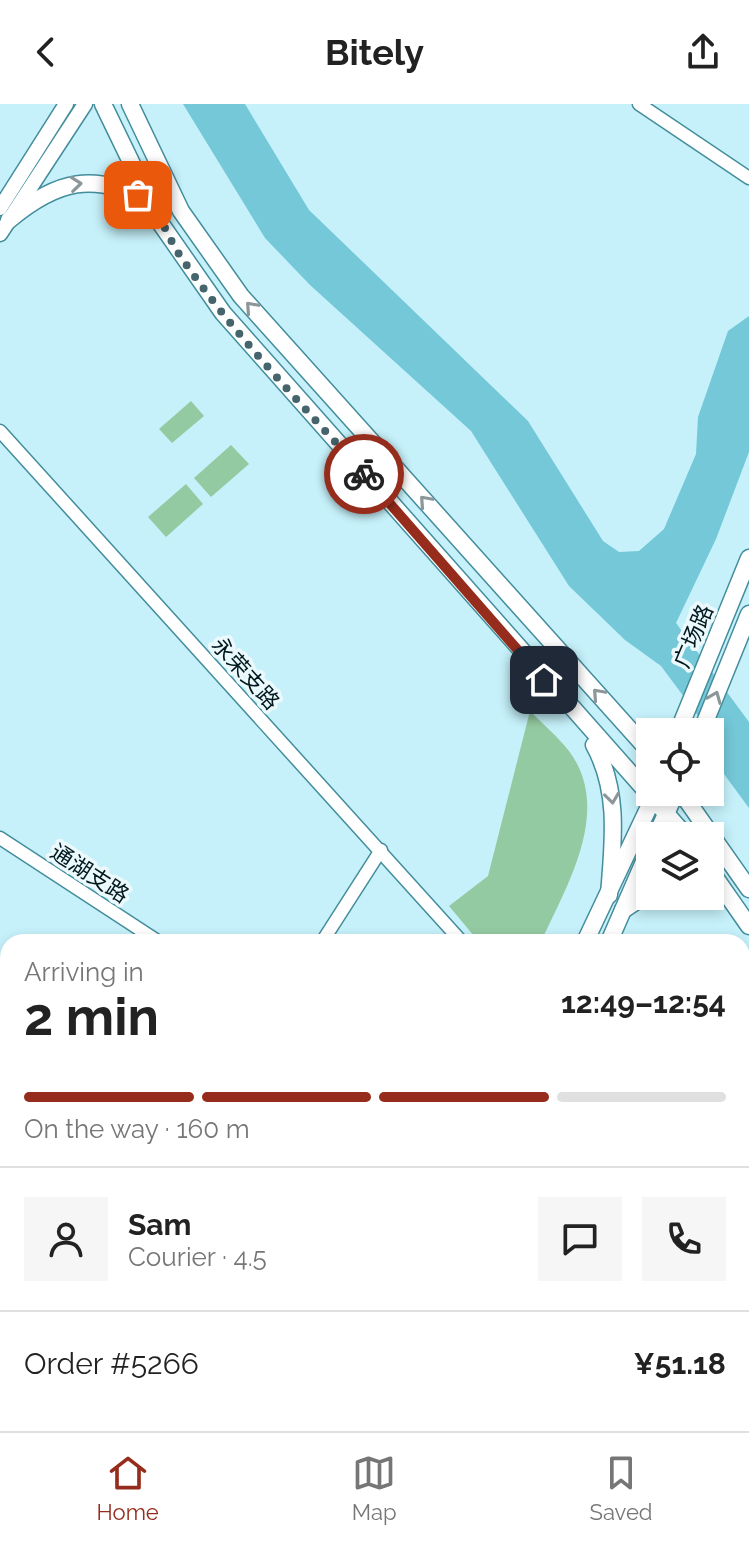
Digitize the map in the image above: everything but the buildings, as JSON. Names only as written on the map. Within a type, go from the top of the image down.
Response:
[{"type":"main road","points":[[3,221],[66,104]]},
{"type":"main road","points":[[3,221],[85,104]]},
{"type":"main road","points":[[103,104],[179,253],[223,313],[584,726],[636,778]]},
{"type":"main road","points":[[130,104],[198,241],[241,296],[636,736]]},
{"type":"main road","points":[[3,221],[29,203],[71,184],[112,186],[151,202]]},
{"type":"main road","name":"广场路","points":[[683,718],[749,558]]},
{"type":"main road","name":"广场路","points":[[707,718],[749,614]]},
{"type":"main road","points":[[584,726],[603,761],[611,786],[614,808],[609,895]]},
{"type":"main road","points":[[589,934],[649,806]]},
{"type":"main road","points":[[660,806],[673,822]]},
{"type":"main road","points":[[663,822],[671,806]]},
{"type":"main road","points":[[689,806],[749,889]]},
{"type":"main road","points":[[612,934],[636,880]]},
{"type":"main road","points":[[724,890],[749,926]]},
{"type":"main road","points":[[724,897],[730,899]]},
{"type":"main road","points":[[623,910],[636,901]]},
{"type":"street","points":[[639,104],[749,178]]},
{"type":"street","name":"永荣支路","points":[[0,431],[455,934]]},
{"type":"street","name":"通湖支路","points":[[0,838],[147,934]]},
{"type":"street","points":[[327,934],[381,850]]},
{"type":"green space","points":[[191,401],[204,416],[172,443],[159,429]]},
{"type":"green space","points":[[231,445],[249,464],[211,497],[194,478]]},
{"type":"green space","points":[[186,484],[203,504],[166,537],[148,517]]},
{"type":"green space","points":[[530,711],[569,751],[581,774],[587,798],[581,847],[545,934],[472,934],[449,906],[488,876]]},
{"type":"water","points":[[183,104],[245,104],[309,210],[528,421],[603,541],[619,552],[639,551],[664,529],[696,454],[698,417],[728,331],[749,316],[749,452],[716,539],[676,623],[749,722],[749,808],[724,774],[724,718],[700,718],[661,666],[625,640],[569,586],[471,431],[310,285],[265,238]]},
{"type":"way so far","points":[[138,195],[151,202],[179,253],[223,313],[364,474]]},
{"type":"route","points":[[364,474],[544,680]]}]
